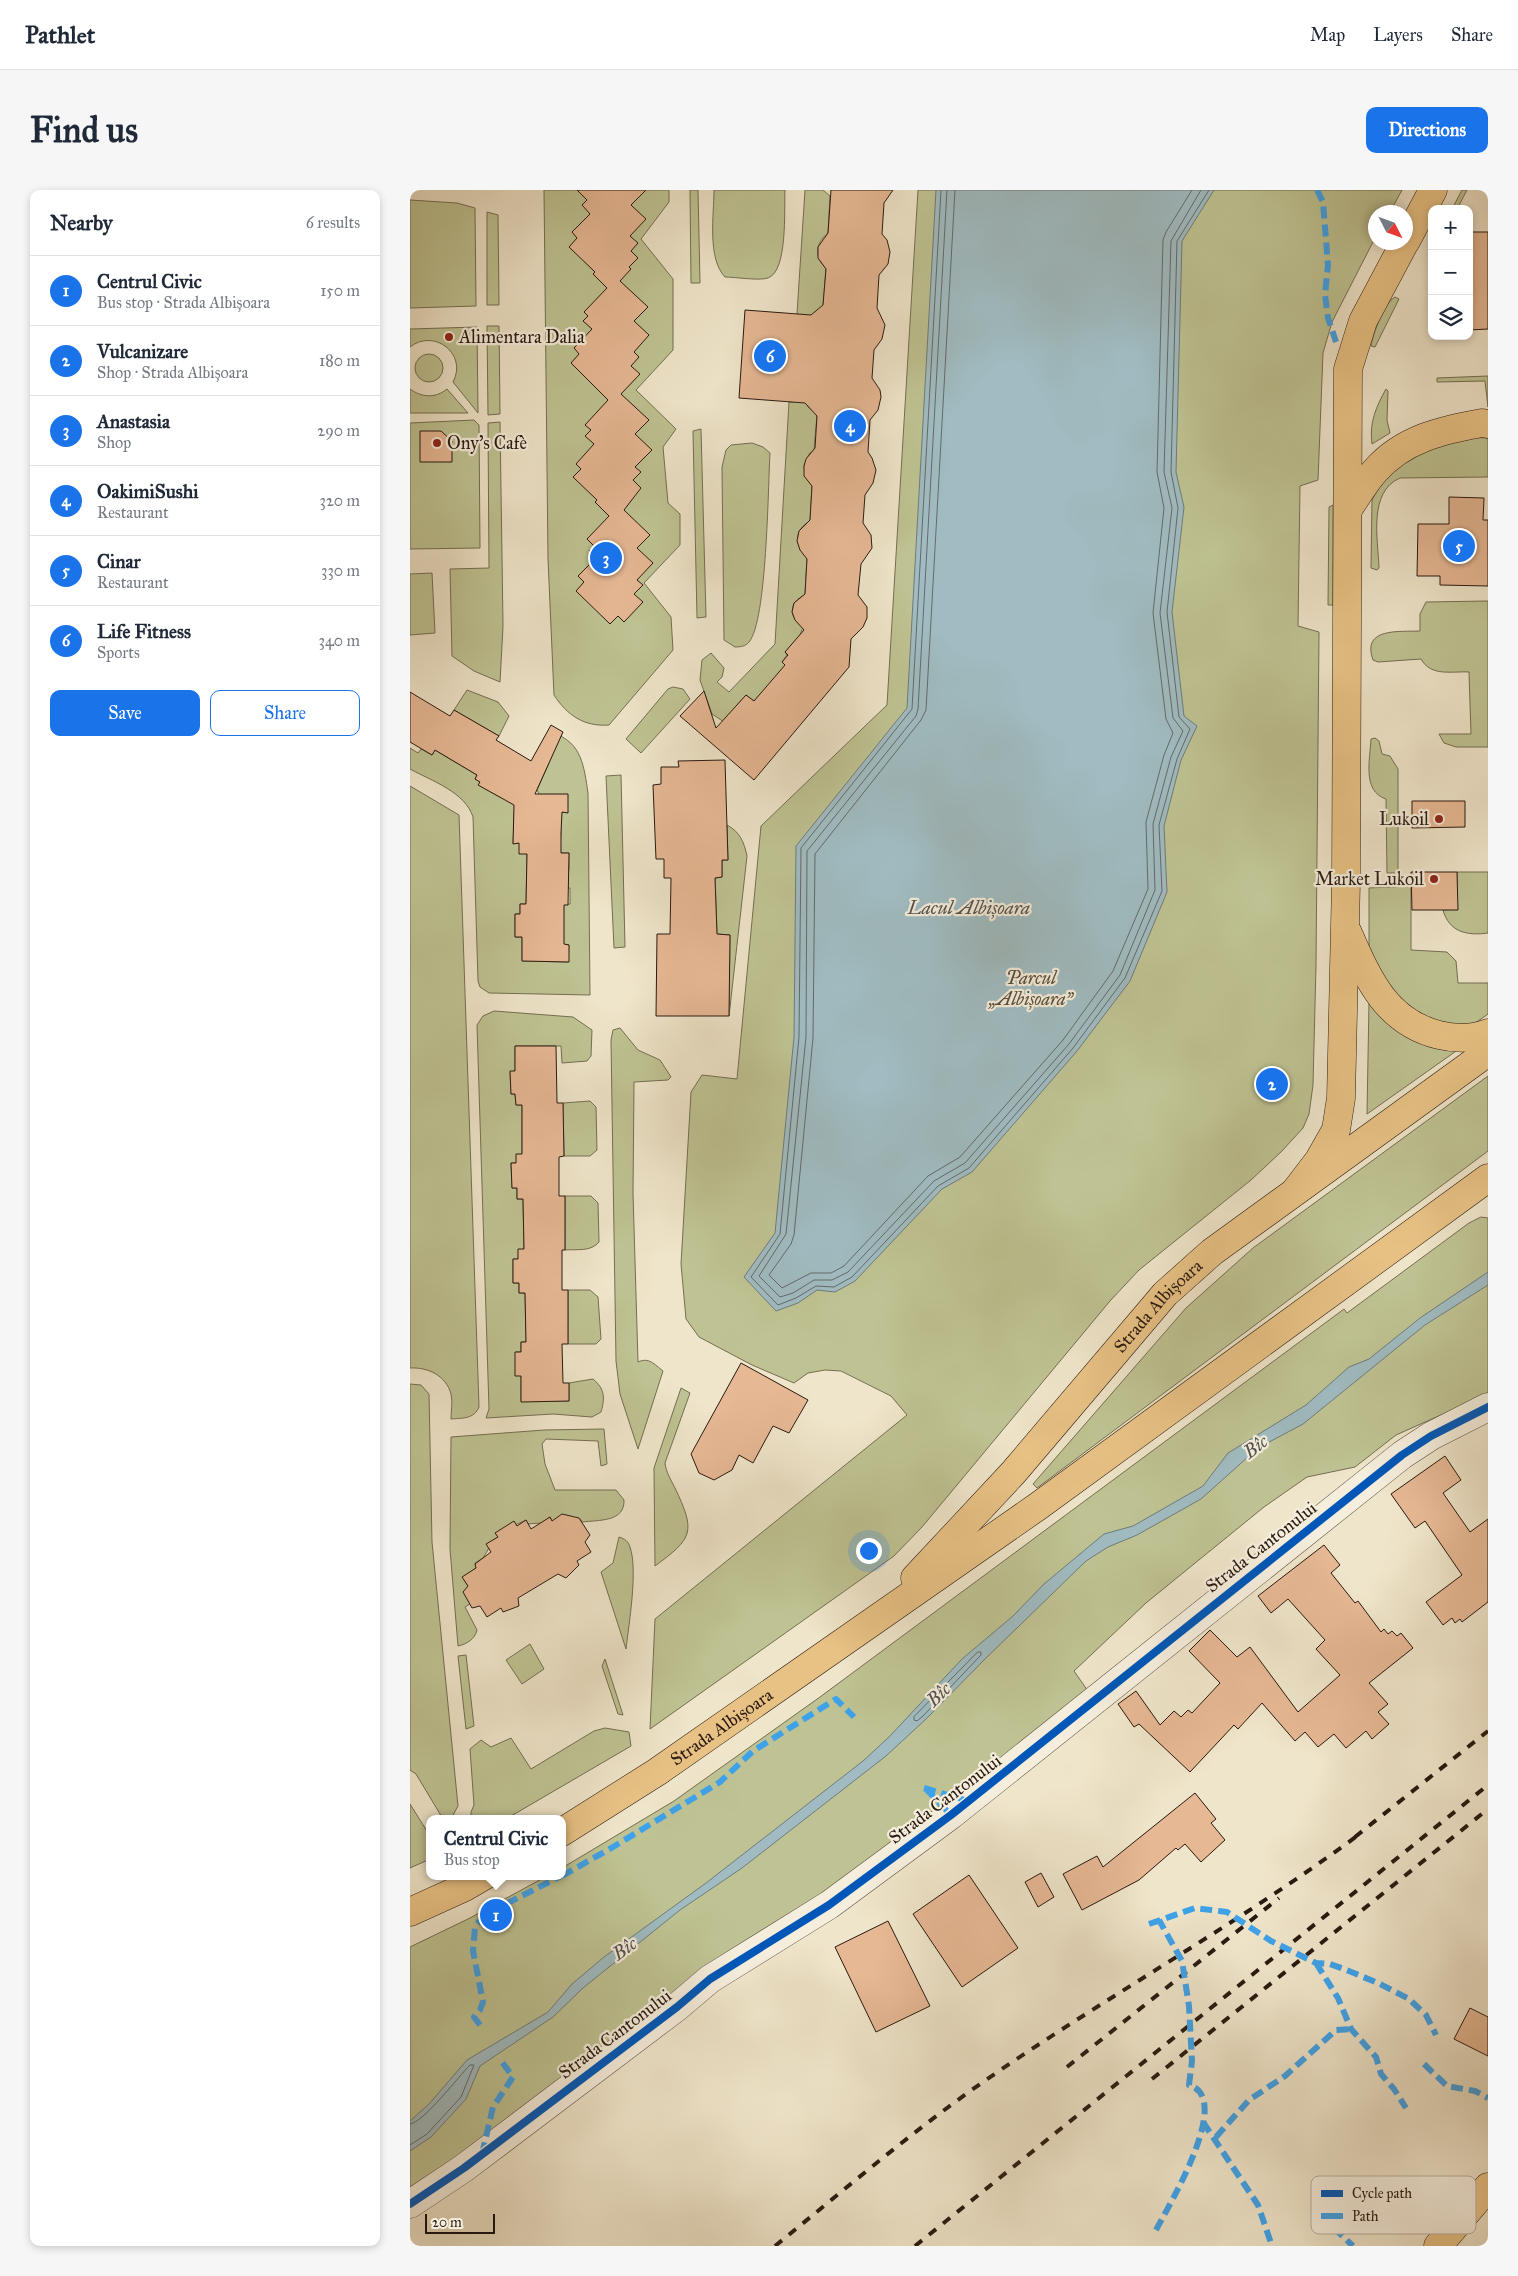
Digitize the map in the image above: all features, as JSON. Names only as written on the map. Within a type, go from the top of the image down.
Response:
[{"type":"main road","points":[[1413,227],[1433,190]]},
{"type":"main road","points":[[1296,1190],[1319,1160],[1336,1130],[1341,1098],[1345,926],[1348,369],[1363,320],[1401,250]]},
{"type":"main road","points":[[1348,508],[1376,470],[1406,444],[1443,430],[1482,423],[1488,424]]},
{"type":"main road","points":[[1345,926],[1374,985],[1398,1016],[1421,1030],[1454,1038],[1488,1033]]},
{"type":"main road","name":"Strada Albișoara","points":[[878,1617],[1021,1464],[1165,1294],[1212,1252],[1488,1052]]},
{"type":"main road","name":"Strada Albișoara","points":[[566,1830],[658,1772],[1037,1507],[1488,1178]]},
{"type":"main road","points":[[1021,1464],[1020,1484],[1022,1495],[1025,1500],[1037,1507]]},
{"type":"main road","points":[[410,1912],[477,1880]]},
{"type":"main road","points":[[1476,2201],[1488,2187]]},
{"type":"main road","points":[[1438,2246],[1448,2234]]},
{"type":"street","name":"Strada Cantonului","points":[[410,2204],[464,2168],[677,2007],[710,1979],[829,1905],[951,1815],[1402,1456],[1431,1436],[1488,1407]]},
{"type":"green space","points":[[544,190],[669,190],[669,202],[641,239],[673,279],[673,350],[636,390],[676,429],[663,447],[668,503],[680,514],[680,545],[644,583],[671,617],[673,650],[609,725],[584,722],[571,714],[554,695],[548,559]]},
{"type":"green space","points":[[690,190],[698,190],[700,283],[691,283]]},
{"type":"green space","points":[[714,190],[785,190],[782,252],[779,264],[774,273],[768,278],[725,277],[719,269],[713,236]]},
{"type":"green space","points":[[805,190],[823,190],[830,196],[828,233],[818,246],[819,260],[826,268],[823,306],[814,315],[806,402],[808,407],[817,414],[814,450],[809,454],[804,466],[805,476],[812,486],[810,521],[798,533],[798,543],[807,557],[805,595],[796,601],[792,610],[795,619],[803,627],[797,643],[795,641],[785,652],[787,655],[782,662],[786,666],[754,701],[746,695],[737,705],[730,726],[712,714],[700,680],[702,660],[711,653],[724,668],[722,677],[717,682],[729,692],[775,644],[789,402],[794,402],[801,315],[797,314]]},
{"type":"green space","name":"Parcul „Albișoara”","points":[[918,190],[1402,190],[1394,205],[1368,205],[1369,250],[1332,322],[1323,353],[1318,480],[1300,486],[1298,626],[1319,632],[1313,1085],[1309,1114],[1303,1128],[1251,1180],[1139,1270],[1110,1301],[922,1527],[894,1556],[650,1729],[655,1619],[907,1415],[891,1396],[841,1371],[825,1370],[808,1373],[794,1383],[752,1365],[699,1337],[686,1319],[681,1264],[691,1092],[702,1075],[737,1079],[761,826],[887,705]]},
{"type":"green space","points":[[1462,190],[1467,190],[1459,205],[1454,205]]},
{"type":"green space","points":[[410,200],[457,203],[475,208],[476,306],[410,308]]},
{"type":"green space","points":[[487,212],[498,215],[499,305],[487,305]]},
{"type":"green space","points":[[1395,297],[1399,299],[1375,347],[1371,346],[1383,312]]},
{"type":"green space","points":[[487,326],[499,326],[500,414],[488,415]]},
{"type":"green space","points":[[477,327],[478,413],[453,382],[456,362],[446,347],[438,342],[429,341],[419,342],[410,347],[410,329]]},
{"type":"green space","points":[[429,354],[439,358],[443,368],[439,378],[429,382],[419,378],[415,368],[419,358]]},
{"type":"green space","points":[[1488,376],[1488,407],[1485,381],[1437,382],[1437,378]]},
{"type":"green space","points":[[410,389],[419,394],[433,396],[447,389],[468,413],[410,413]]},
{"type":"green space","points":[[1386,389],[1388,391],[1387,420],[1390,433],[1372,444],[1371,436],[1374,415]]},
{"type":"green space","points":[[474,420],[479,425],[480,548],[410,549],[410,423]]},
{"type":"green space","points":[[500,422],[503,626],[500,682],[474,671],[452,656],[450,569],[489,568],[488,423]]},
{"type":"green space","points":[[701,429],[706,617],[697,618],[693,431]]},
{"type":"green space","points":[[1465,437],[1488,438],[1488,477],[1400,478],[1390,485],[1383,494],[1377,517],[1379,568],[1377,570],[1371,568],[1372,500],[1381,484],[1408,458]]},
{"type":"green space","points":[[752,443],[763,447],[770,453],[766,552],[760,608],[755,629],[748,643],[735,647],[724,640],[722,467],[726,450],[731,445]]},
{"type":"green space","points":[[1333,505],[1333,605],[1328,605],[1329,507]]},
{"type":"green space","points":[[432,573],[435,633],[410,635],[410,574]]},
{"type":"green space","points":[[1488,601],[1488,747],[1456,747],[1444,743],[1439,734],[1471,734],[1469,672],[1436,671],[1425,665],[1421,659],[1378,662],[1373,660],[1372,642],[1384,634],[1420,631],[1420,614],[1426,602]]},
{"type":"green space","points":[[673,687],[683,689],[690,699],[641,753],[626,739],[668,689]]},
{"type":"green space","points":[[467,690],[498,702],[509,716],[499,736],[454,710]]},
{"type":"green space","points":[[553,733],[563,737],[576,749],[583,765],[588,793],[590,995],[489,993],[480,987],[478,981],[473,817],[469,808],[455,794],[410,769],[410,748],[418,753],[421,749],[432,755],[435,750],[477,775],[475,779],[480,782],[479,785],[500,797],[515,794],[513,843],[519,843],[527,854],[526,904],[520,904],[520,914],[515,914],[515,937],[522,937],[522,961],[568,962],[569,945],[561,944],[560,905],[570,904],[570,888],[565,888],[569,869],[569,853],[559,853],[561,833],[558,812],[567,812],[539,794],[537,790],[549,763],[536,756]]},
{"type":"green space","points":[[1375,738],[1379,741],[1382,754],[1390,756],[1398,769],[1398,873],[1387,873],[1386,799],[1378,795],[1370,782],[1371,739]]},
{"type":"green space","points":[[621,775],[625,947],[614,948],[606,776]]},
{"type":"green space","points":[[410,786],[459,815],[479,1407],[471,1416],[451,1419],[452,1397],[445,1382],[429,1371],[410,1368]]},
{"type":"green space","points":[[727,825],[741,838],[747,856],[729,1016],[730,935],[717,934],[715,878],[722,877],[722,860],[728,860]]},
{"type":"green space","points":[[1457,872],[1488,872],[1488,933],[1473,934],[1460,931],[1454,928],[1446,917],[1443,910],[1457,909]]},
{"type":"green space","points":[[1411,886],[1411,950],[1447,952],[1456,961],[1458,983],[1488,983],[1488,1014],[1474,1024],[1464,1026],[1425,1020],[1396,999],[1369,954],[1369,888]]},
{"type":"green space","points":[[1369,1002],[1459,1049],[1367,1114]]},
{"type":"green space","points":[[494,1011],[573,1017],[592,1030],[591,1056],[587,1061],[562,1063],[561,1046],[515,1046],[515,1071],[510,1072],[511,1094],[515,1094],[516,1105],[522,1105],[522,1154],[516,1163],[511,1163],[512,1188],[517,1188],[517,1199],[523,1199],[524,1249],[518,1259],[513,1259],[513,1283],[519,1283],[519,1293],[525,1293],[526,1342],[521,1342],[521,1352],[516,1352],[521,1376],[521,1401],[569,1401],[569,1383],[593,1379],[602,1390],[603,1402],[601,1412],[592,1417],[553,1414],[486,1418],[489,1409],[477,1025],[483,1016]]},
{"type":"green space","points":[[620,1028],[638,1050],[660,1060],[671,1077],[668,1080],[634,1082],[633,1193],[638,1362],[648,1361],[663,1371],[638,1449],[620,1394],[616,1361],[611,1040],[613,1030]]},
{"type":"green space","points":[[1488,1076],[1488,1151],[1037,1488],[1033,1484],[1186,1308],[1253,1248]]},
{"type":"green space","points":[[590,1101],[596,1107],[597,1150],[590,1156],[564,1156],[563,1103]]},
{"type":"green space","points":[[565,1196],[591,1196],[598,1203],[599,1242],[596,1245],[584,1249],[565,1250]]},
{"type":"green space","points":[[1481,1217],[1488,1218],[1488,1394],[1396,1435],[1355,1467],[1307,1477],[1264,1507],[1146,1603],[1074,1671],[1088,1691],[1081,1701],[614,2051],[410,2189],[410,1947],[470,1918],[540,1880],[566,1880],[566,1866],[674,1801],[820,1697],[1344,1309],[1347,1313],[1469,1223]]},
{"type":"green space","points":[[568,1290],[590,1290],[598,1297],[601,1339],[596,1344],[568,1344]]},
{"type":"green space","points":[[410,1384],[421,1385],[429,1394],[432,1542],[458,1806],[453,1815],[441,1815],[416,1774],[410,1770]]},
{"type":"green space","points":[[681,1388],[690,1393],[665,1463],[686,1515],[687,1533],[684,1541],[655,1566],[654,1468]]},
{"type":"green space","points":[[604,1429],[607,1464],[601,1466],[598,1441],[546,1439],[542,1444],[545,1464],[555,1490],[616,1490],[624,1500],[620,1512],[616,1516],[603,1520],[582,1522],[580,1519],[573,1523],[552,1521],[550,1517],[541,1523],[528,1524],[526,1520],[496,1534],[498,1537],[487,1544],[489,1548],[483,1558],[475,1563],[476,1568],[466,1575],[464,1580],[468,1586],[470,1604],[465,1607],[477,1630],[470,1641],[458,1646],[450,1549],[451,1437],[544,1430]]},
{"type":"green space","points":[[619,1537],[626,1540],[629,1545],[633,1569],[626,1649],[601,1572],[613,1563]]},
{"type":"green space","points":[[530,1644],[544,1669],[522,1684],[506,1660]]},
{"type":"green space","points":[[466,1655],[474,1726],[466,1729],[458,1656]]},
{"type":"green space","points":[[605,1659],[623,1715],[618,1714],[602,1666]]},
{"type":"green space","points":[[605,1728],[629,1732],[631,1746],[513,1815],[471,1815],[474,1805],[470,1749],[481,1740],[491,1747],[511,1738],[531,1769],[594,1731]]},
{"type":"green space","points":[[410,1804],[426,1830],[426,1861],[410,1868]]},
{"type":"water","name":"Lacul Albișoara","points":[[936,190],[1214,190],[1182,241],[1176,472],[1184,507],[1172,612],[1184,716],[1197,726],[1181,760],[1164,826],[1167,892],[1130,981],[1077,1051],[972,1172],[942,1189],[855,1281],[835,1292],[817,1290],[798,1303],[776,1311],[744,1277],[775,1233],[794,1037],[796,846],[907,708]]},
{"type":"water","name":"Bîc","points":[[1488,1272],[1488,1285],[1425,1325],[1303,1424],[1258,1448],[1201,1499],[1137,1535],[1108,1547],[1086,1561],[886,1756],[742,1868],[680,1910],[583,1988],[553,2017],[480,2066],[466,2099],[431,2137],[410,2151],[410,2121],[429,2104],[467,2060],[548,2012],[572,1984],[604,1957],[706,1883],[863,1761],[889,1737],[962,1659],[1013,1616],[1044,1584],[1104,1534],[1133,1526],[1203,1486],[1228,1453],[1306,1405],[1349,1367],[1369,1359],[1420,1318]]},
{"type":"building","points":[[577,190],[646,190],[631,205],[646,219],[630,236],[638,243],[631,251],[638,258],[629,267],[631,269],[620,281],[648,307],[634,321],[649,335],[634,352],[639,357],[631,366],[640,374],[621,394],[649,420],[635,434],[652,450],[635,467],[641,472],[633,480],[641,488],[624,510],[650,535],[637,548],[653,563],[637,580],[643,585],[634,594],[643,602],[624,622],[618,616],[610,624],[576,591],[584,582],[578,576],[596,558],[589,551],[594,546],[587,539],[609,516],[595,502],[597,500],[573,477],[581,469],[576,464],[594,444],[585,436],[591,430],[585,425],[608,400],[571,363],[579,354],[574,348],[592,329],[583,321],[588,316],[584,312],[607,288],[593,274],[595,272],[569,247],[577,238],[572,232],[590,214],[582,205],[587,200]]},
{"type":"building","points":[[831,190],[893,190],[884,203],[882,234],[887,240],[890,252],[888,264],[879,275],[877,308],[885,325],[882,339],[874,350],[872,378],[880,390],[881,397],[878,410],[870,420],[868,452],[876,470],[873,483],[865,495],[863,523],[871,535],[872,548],[861,564],[858,595],[867,607],[867,618],[863,627],[851,639],[849,667],[754,780],[680,716],[704,691],[716,728],[746,695],[754,701],[785,665],[782,662],[788,655],[785,652],[804,630],[795,620],[792,612],[794,603],[805,594],[807,559],[800,550],[797,541],[799,531],[810,520],[812,486],[804,476],[804,466],[806,459],[815,448],[817,416],[805,403],[739,398],[745,310],[811,315],[823,305],[826,269],[818,258],[818,247],[828,233]]},
{"type":"building","points":[[1473,232],[1488,232],[1488,329],[1473,330]]},
{"type":"building","points":[[420,431],[441,431],[452,441],[452,462],[420,462]]},
{"type":"building","points":[[1449,497],[1484,498],[1483,520],[1488,520],[1488,586],[1440,585],[1440,576],[1417,576],[1418,524],[1449,524]]},
{"type":"building","points":[[410,692],[450,716],[454,710],[499,736],[496,740],[531,761],[551,725],[563,732],[535,794],[568,794],[568,813],[562,812],[561,853],[569,853],[568,905],[564,905],[564,944],[569,945],[569,962],[522,961],[522,937],[515,937],[515,914],[520,914],[520,904],[526,904],[527,854],[519,854],[519,843],[513,844],[514,805],[478,785],[480,782],[475,779],[477,775],[435,750],[432,755],[410,742]]},
{"type":"building","points":[[725,760],[728,860],[722,860],[722,877],[715,878],[717,934],[730,935],[729,1016],[656,1016],[657,934],[670,934],[671,878],[664,878],[664,859],[656,859],[653,785],[661,784],[661,767],[679,767],[678,761]]},
{"type":"building","points":[[1412,801],[1465,801],[1465,827],[1412,828]]},
{"type":"building","points":[[1411,872],[1457,872],[1458,910],[1412,910]]},
{"type":"building","points":[[515,1046],[556,1046],[557,1103],[563,1103],[564,1156],[559,1157],[559,1196],[565,1196],[565,1250],[562,1250],[562,1290],[568,1290],[568,1344],[562,1344],[563,1383],[569,1383],[569,1401],[521,1402],[521,1376],[515,1376],[515,1352],[521,1352],[521,1342],[526,1342],[525,1293],[519,1293],[519,1283],[513,1283],[513,1259],[518,1259],[518,1249],[524,1249],[523,1199],[517,1199],[517,1188],[512,1188],[511,1163],[516,1163],[516,1154],[522,1154],[522,1105],[516,1105],[515,1094],[511,1094],[510,1071],[515,1071]]},
{"type":"building","points":[[741,1363],[808,1400],[789,1433],[773,1426],[753,1463],[739,1455],[732,1470],[714,1480],[699,1473],[691,1454]]},
{"type":"building","points":[[1445,1456],[1461,1480],[1443,1493],[1470,1532],[1488,1519],[1488,1602],[1462,1622],[1460,1619],[1455,1623],[1452,1618],[1443,1625],[1426,1602],[1462,1575],[1425,1521],[1415,1528],[1391,1494]]},
{"type":"building","points":[[562,1514],[579,1518],[590,1535],[585,1542],[591,1552],[577,1561],[579,1565],[566,1578],[558,1574],[518,1598],[519,1606],[503,1612],[501,1608],[487,1617],[480,1606],[472,1608],[463,1592],[468,1586],[462,1577],[476,1568],[475,1564],[491,1552],[486,1544],[498,1537],[495,1533],[514,1521],[517,1526],[526,1520],[531,1529],[550,1517],[552,1521]]},
{"type":"building","points":[[1324,1545],[1340,1565],[1331,1573],[1355,1603],[1358,1601],[1381,1632],[1384,1629],[1388,1634],[1392,1631],[1397,1636],[1401,1633],[1413,1648],[1369,1683],[1388,1704],[1378,1712],[1389,1724],[1372,1739],[1366,1731],[1346,1748],[1334,1734],[1318,1747],[1305,1732],[1295,1741],[1262,1703],[1238,1729],[1234,1725],[1190,1772],[1139,1724],[1134,1727],[1118,1704],[1136,1691],[1160,1725],[1174,1711],[1181,1717],[1188,1710],[1192,1713],[1220,1683],[1189,1651],[1210,1630],[1237,1657],[1250,1647],[1298,1712],[1340,1675],[1316,1649],[1325,1640],[1288,1599],[1271,1613],[1258,1596]]},
{"type":"building","points":[[1195,1793],[1216,1819],[1211,1823],[1225,1840],[1201,1862],[1185,1844],[1178,1850],[1176,1848],[1139,1880],[1082,1910],[1063,1874],[1097,1856],[1103,1867]]},
{"type":"building","points":[[1041,1873],[1054,1897],[1038,1907],[1025,1882]]},
{"type":"building","points":[[969,1875],[1018,1948],[962,1987],[913,1914]]},
{"type":"building","points":[[888,1921],[930,2006],[876,2032],[835,1947]]},
{"type":"building","points":[[1470,2008],[1488,2017],[1488,2056],[1454,2039]]},
{"type":"railway","points":[[1355,1837],[1488,1731]]},
{"type":"railway","points":[[915,2246],[1488,1785]]},
{"type":"railway","points":[[1152,2079],[1488,1809]]},
{"type":"railway","points":[[775,2246],[956,2101],[1077,2019],[1268,1898],[1361,1833]]},
{"type":"railway","points":[[1067,2067],[1279,1898]]},
{"type":"marked path","points":[[1317,190],[1323,202],[1328,265],[1325,295],[1328,318],[1336,342]]},
{"type":"marked path","points":[[566,1874],[720,1782],[753,1751],[836,1699],[854,1717]]},
{"type":"marked path","points":[[924,1788],[968,1801]]},
{"type":"marked path","points":[[926,1789],[951,1815]]},
{"type":"marked path","points":[[480,2025],[474,2017],[480,2010],[483,2002],[473,1951],[475,1927],[484,1915],[553,1880]]},
{"type":"marked path","points":[[1149,1924],[1195,1908],[1227,1912],[1271,1941],[1316,1963],[1330,1964],[1344,1969],[1378,1983],[1409,1999],[1426,2015],[1436,2035]]},
{"type":"marked path","points":[[1156,2230],[1184,2177],[1194,2153],[1202,2130],[1205,2110],[1201,2094],[1189,2085],[1192,2061],[1189,2006],[1182,1961],[1159,1920]]},
{"type":"marked path","points":[[1316,1963],[1338,1998],[1351,2029],[1376,2057],[1381,2074],[1394,2089],[1406,2108]]},
{"type":"marked path","points":[[1216,2137],[1249,2100],[1285,2076],[1336,2030],[1351,2029]]},
{"type":"marked path","points":[[482,2154],[493,2107],[513,2077],[502,2062]]},
{"type":"marked path","points":[[1424,2064],[1447,2086],[1475,2091],[1488,2098]]},
{"type":"marked path","points":[[1203,2122],[1258,2205],[1272,2246]]},
{"type":"marked path","points":[[1340,2234],[1353,2246]]},
{"type":"cycle path","points":[[410,2204],[464,2168],[677,2007],[710,1979],[829,1905],[951,1815],[1402,1455],[1431,1436],[1488,1407]]},
{"type":"place","name":"Alimentara Dalia","points":[[449,337]]},
{"type":"place","name":"Life Fitness","points":[[770,356]]},
{"type":"place","name":"OakimiSushi","points":[[850,426]]},
{"type":"place","name":"Ony's Cafè","points":[[437,443]]},
{"type":"place","name":"Cinar","points":[[1459,546]]},
{"type":"place","name":"Anastasia","points":[[606,558]]},
{"type":"place","name":"Lukoil","points":[[1439,819]]},
{"type":"place","name":"Market Lukoil","points":[[1434,879]]},
{"type":"place","name":"Vulcanizare","points":[[1272,1084]]},
{"type":"place","name":"Centrul Civic","points":[[496,1915]]}]
